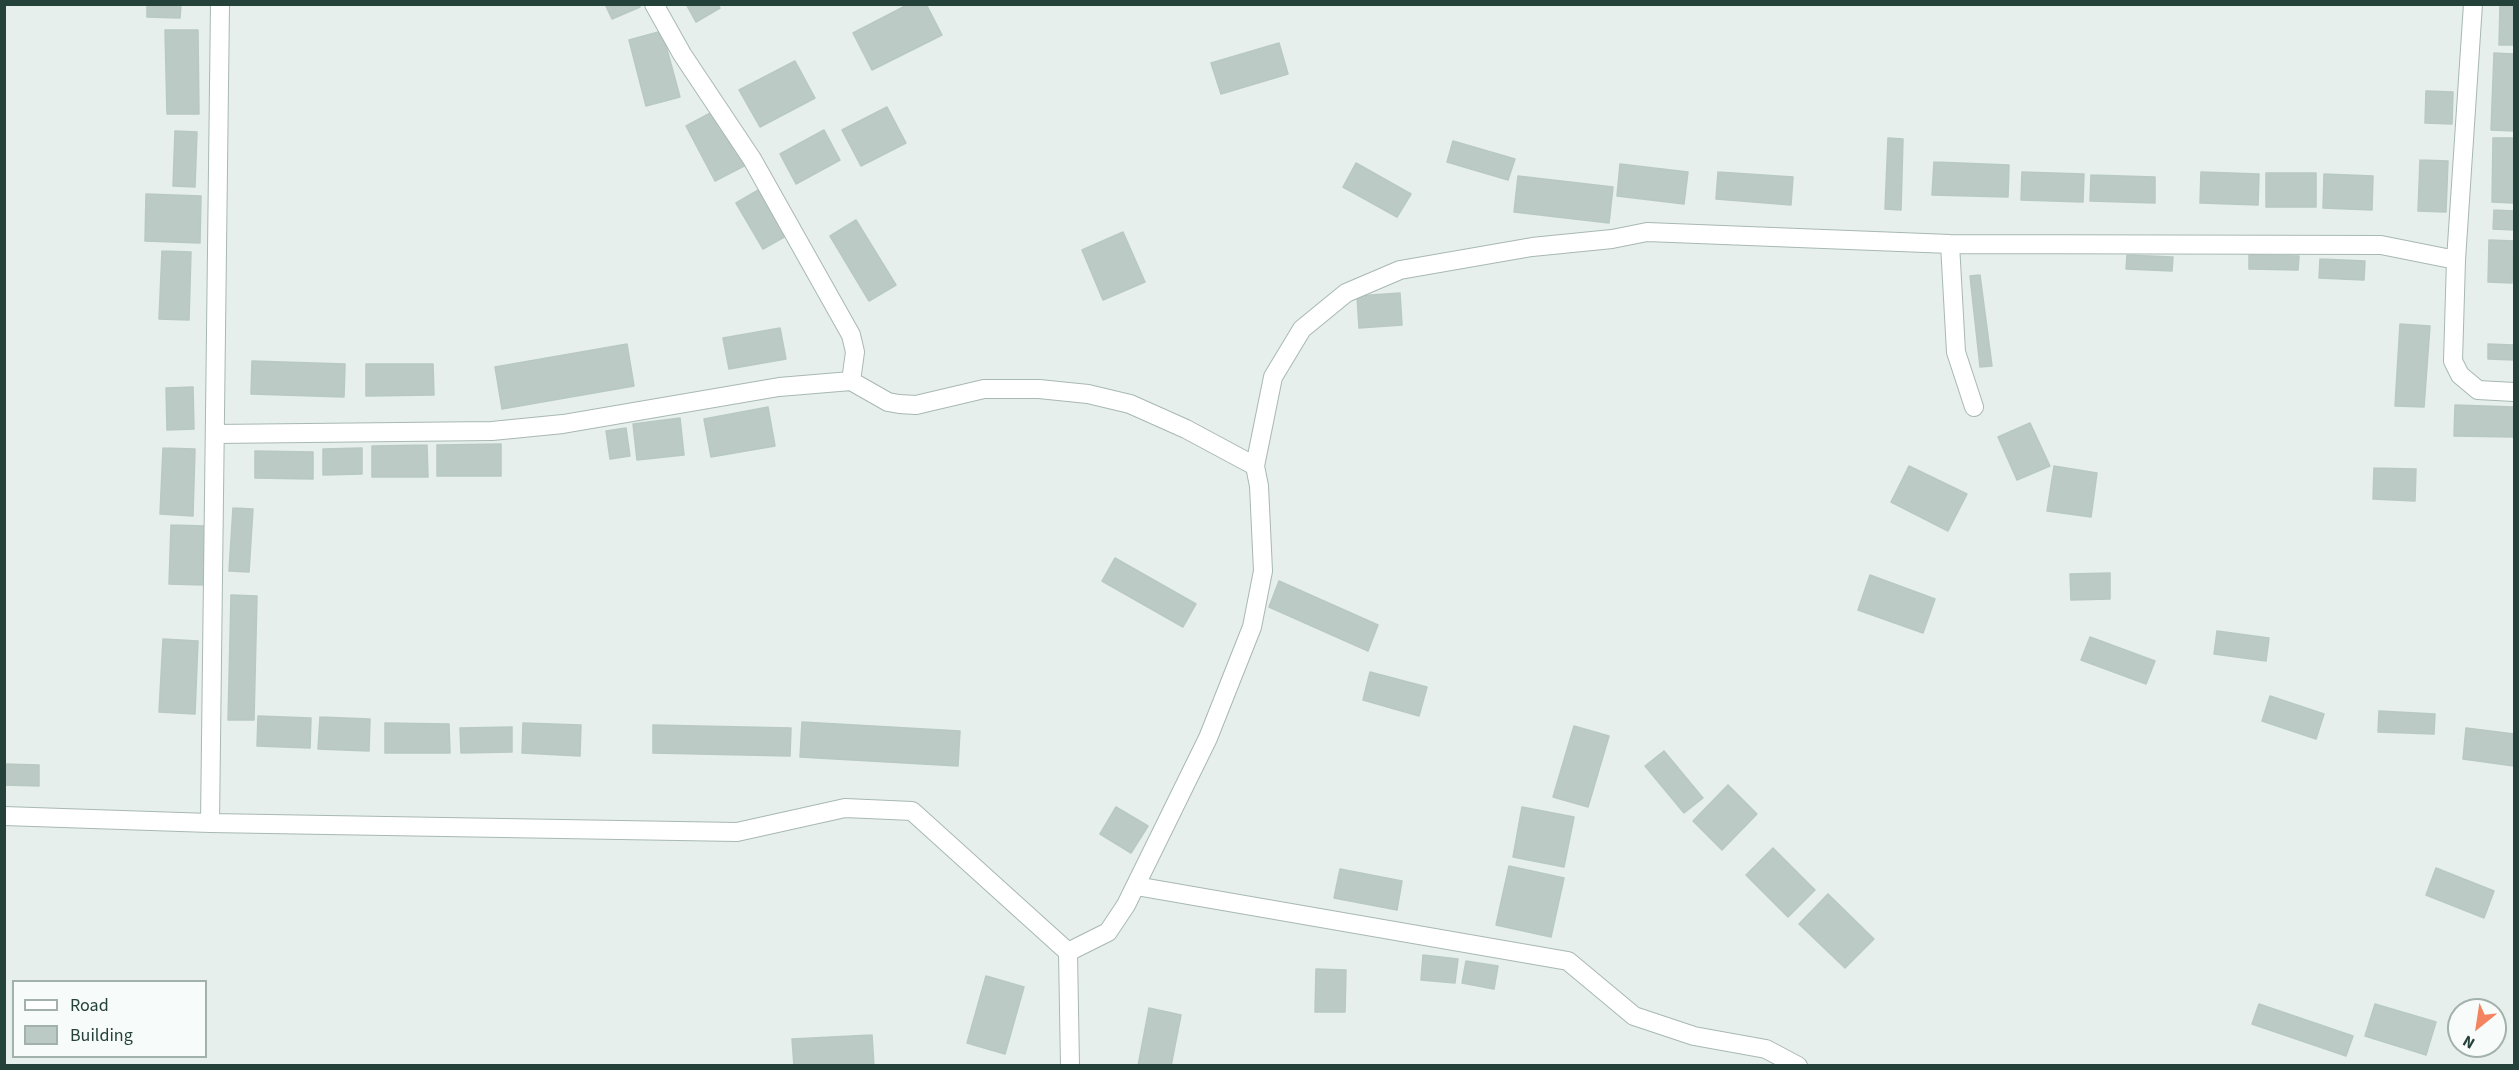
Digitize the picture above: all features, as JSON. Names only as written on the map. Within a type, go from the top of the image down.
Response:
[{"type":"street","points":[[210,823],[220,4]]},
{"type":"street","points":[[654,4],[682,54],[752,159],[851,335],[855,352],[851,381]]},
{"type":"street","points":[[2473,4],[2456,260],[2453,361],[2460,375],[2478,390],[2514,392]]},
{"type":"street","points":[[1068,952],[1108,932],[1136,886],[1208,738],[1252,627],[1263,571],[1259,486],[1255,466],[1273,377],[1302,329],[1346,293],[1400,270],[1533,247],[1612,239],[1647,232],[1950,244],[2381,245],[2456,260]]},
{"type":"street","points":[[1950,244],[1956,352],[1974,406]]},
{"type":"street","points":[[214,434],[492,432],[563,424],[778,387],[851,381],[888,402],[916,405],[984,389],[1039,389],[1088,394],[1130,404],[1186,429],[1255,466]]},
{"type":"street","points":[[4,816],[210,823],[737,832],[845,808],[912,811],[1068,952],[1070,1065]]},
{"type":"street","points":[[1136,886],[1568,962],[1634,1016],[1694,1036],[1766,1049],[1798,1065]]},
{"type":"building","points":[[147,4],[181,4],[180,18],[147,17]]},
{"type":"building","points":[[605,4],[639,4],[640,7],[612,19]]},
{"type":"building","points":[[686,4],[718,4],[720,8],[696,22]]},
{"type":"building","points":[[909,4],[926,4],[942,35],[872,70],[853,33]]},
{"type":"building","points":[[2500,4],[2514,4],[2514,45],[2499,45]]},
{"type":"building","points":[[165,30],[198,30],[199,114],[167,114]]},
{"type":"building","points":[[662,31],[680,97],[646,106],[629,40]]},
{"type":"building","points":[[1279,43],[1288,74],[1221,94],[1211,63]]},
{"type":"building","points":[[2494,53],[2514,54],[2514,131],[2491,130]]},
{"type":"building","points":[[795,61],[815,98],[760,127],[739,90]]},
{"type":"building","points":[[2426,91],[2453,92],[2452,124],[2425,123]]},
{"type":"building","points":[[887,107],[906,143],[861,166],[842,130]]},
{"type":"building","points":[[716,110],[746,165],[715,181],[686,126]]},
{"type":"building","points":[[824,130],[840,160],[796,184],[780,154]]},
{"type":"building","points":[[175,131],[197,132],[195,187],[173,186]]},
{"type":"building","points":[[1888,138],[1903,139],[1901,210],[1885,209]]},
{"type":"building","points":[[2493,138],[2514,138],[2513,203],[2492,202]]},
{"type":"building","points":[[1453,141],[1515,159],[1508,180],[1447,162]]},
{"type":"building","points":[[2420,160],[2448,161],[2446,212],[2418,211]]},
{"type":"building","points":[[1934,162],[2009,165],[2008,197],[1932,195]]},
{"type":"building","points":[[1356,163],[1411,194],[1397,217],[1343,187]]},
{"type":"building","points":[[1620,164],[1688,172],[1684,204],[1617,196]]},
{"type":"building","points":[[1718,172],[1793,177],[1791,205],[1716,199]]},
{"type":"building","points":[[2022,172],[2084,174],[2083,202],[2021,200]]},
{"type":"building","points":[[2201,172],[2259,174],[2258,205],[2200,203]]},
{"type":"building","points":[[2266,173],[2316,173],[2316,207],[2266,207]]},
{"type":"building","points":[[2324,174],[2373,176],[2372,210],[2323,208]]},
{"type":"building","points":[[2091,175],[2155,177],[2155,203],[2090,201]]},
{"type":"building","points":[[1518,176],[1613,187],[1609,223],[1514,212]]},
{"type":"building","points":[[760,189],[786,236],[763,249],[736,203]]},
{"type":"building","points":[[146,194],[201,196],[200,243],[145,241]]},
{"type":"building","points":[[2494,210],[2514,211],[2514,230],[2493,229]]},
{"type":"building","points":[[856,220],[896,285],[869,301],[830,236]]},
{"type":"building","points":[[1123,232],[1145,282],[1103,300],[1082,250]]},
{"type":"building","points":[[2489,240],[2514,241],[2512,283],[2488,282]]},
{"type":"building","points":[[162,251],[191,252],[189,320],[159,319]]},
{"type":"building","points":[[2127,255],[2173,257],[2172,271],[2126,269]]},
{"type":"building","points":[[2249,255],[2299,256],[2298,270],[2249,269]]},
{"type":"building","points":[[2320,259],[2365,261],[2364,280],[2319,278]]},
{"type":"building","points":[[1980,275],[1992,366],[1980,367],[1970,276]]},
{"type":"building","points":[[1400,293],[1402,325],[1359,328],[1357,296]]},
{"type":"building","points":[[2400,324],[2430,326],[2424,407],[2395,406]]},
{"type":"building","points":[[780,328],[786,359],[729,369],[723,338]]},
{"type":"building","points":[[627,344],[634,386],[502,409],[495,367]]},
{"type":"building","points":[[2488,344],[2514,345],[2514,360],[2488,359]]},
{"type":"building","points":[[252,361],[345,364],[344,397],[251,394]]},
{"type":"building","points":[[366,364],[433,364],[434,395],[366,396]]},
{"type":"building","points":[[193,387],[194,429],[167,430],[166,388]]},
{"type":"building","points":[[2455,405],[2514,407],[2514,437],[2454,436]]},
{"type":"building","points":[[768,407],[775,446],[711,457],[704,419]]},
{"type":"building","points":[[680,418],[684,455],[637,460],[633,424]]},
{"type":"building","points":[[2030,423],[2050,466],[2017,480],[1998,437]]},
{"type":"building","points":[[626,428],[630,456],[610,459],[606,431]]},
{"type":"building","points":[[501,444],[501,476],[437,476],[437,445]]},
{"type":"building","points":[[427,445],[428,477],[372,477],[372,446]]},
{"type":"building","points":[[163,448],[195,449],[193,516],[160,514]]},
{"type":"building","points":[[362,448],[362,474],[323,475],[323,449]]},
{"type":"building","points":[[255,451],[313,452],[313,479],[255,478]]},
{"type":"building","points":[[1909,466],[1967,494],[1948,531],[1891,502]]},
{"type":"building","points":[[2054,466],[2097,473],[2091,517],[2047,511]]},
{"type":"building","points":[[2374,468],[2416,469],[2415,501],[2373,499]]},
{"type":"building","points":[[233,508],[253,509],[249,572],[229,571]]},
{"type":"building","points":[[171,525],[205,526],[203,585],[169,584]]},
{"type":"building","points":[[1115,558],[1196,604],[1183,627],[1102,581]]},
{"type":"building","points":[[2110,573],[2110,599],[2071,600],[2070,574]]},
{"type":"building","points":[[1870,575],[1935,599],[1923,633],[1858,610]]},
{"type":"building","points":[[1279,581],[1378,625],[1368,651],[1269,607]]},
{"type":"building","points":[[231,595],[257,596],[254,720],[228,720]]},
{"type":"building","points":[[2217,631],[2269,638],[2266,661],[2214,654]]},
{"type":"building","points":[[2090,637],[2155,661],[2146,684],[2081,660]]},
{"type":"building","points":[[163,639],[198,641],[195,714],[159,712]]},
{"type":"building","points":[[1370,672],[1427,687],[1419,716],[1363,700]]},
{"type":"building","points":[[2270,696],[2324,714],[2316,739],[2262,721]]},
{"type":"building","points":[[2379,711],[2435,714],[2434,734],[2378,732]]},
{"type":"building","points":[[258,716],[311,718],[310,748],[257,746]]},
{"type":"building","points":[[320,717],[370,719],[369,751],[318,749]]},
{"type":"building","points":[[802,722],[960,731],[958,766],[800,757]]},
{"type":"building","points":[[385,723],[449,724],[450,753],[385,753]]},
{"type":"building","points":[[523,723],[581,725],[580,756],[522,753]]},
{"type":"building","points":[[653,725],[791,728],[790,756],[653,753]]},
{"type":"building","points":[[1574,726],[1609,736],[1588,807],[1553,797]]},
{"type":"building","points":[[512,727],[512,752],[461,753],[460,728]]},
{"type":"building","points":[[2466,728],[2514,734],[2514,766],[2463,759]]},
{"type":"building","points":[[1664,751],[1703,798],[1684,813],[1645,766]]},
{"type":"building","points":[[4,764],[39,765],[39,786],[4,785]]},
{"type":"building","points":[[1728,785],[1757,814],[1722,850],[1693,821]]},
{"type":"building","points":[[1116,807],[1148,826],[1131,853],[1100,834]]},
{"type":"building","points":[[1522,807],[1574,817],[1564,867],[1513,857]]},
{"type":"building","points":[[1773,848],[1815,890],[1788,917],[1746,875]]},
{"type":"building","points":[[1509,866],[1564,878],[1551,937],[1496,925]]},
{"type":"building","points":[[2436,868],[2494,891],[2484,918],[2426,895]]},
{"type":"building","points":[[1340,869],[1402,881],[1397,910],[1334,898]]},
{"type":"building","points":[[1828,894],[1874,939],[1845,968],[1799,924]]},
{"type":"building","points":[[1423,955],[1458,959],[1455,983],[1421,980]]},
{"type":"building","points":[[1466,961],[1498,966],[1494,989],[1462,983]]},
{"type":"building","points":[[1316,969],[1346,970],[1345,1012],[1315,1012]]},
{"type":"building","points":[[986,976],[1024,987],[1005,1054],[967,1043]]},
{"type":"building","points":[[2259,1004],[2353,1036],[2346,1056],[2252,1024]]},
{"type":"building","points":[[2375,1004],[2436,1022],[2426,1055],[2365,1036]]},
{"type":"building","points":[[1149,1008],[1181,1015],[1171,1066],[1138,1066]]},
{"type":"building","points":[[872,1035],[874,1066],[794,1066],[792,1039]]}]
